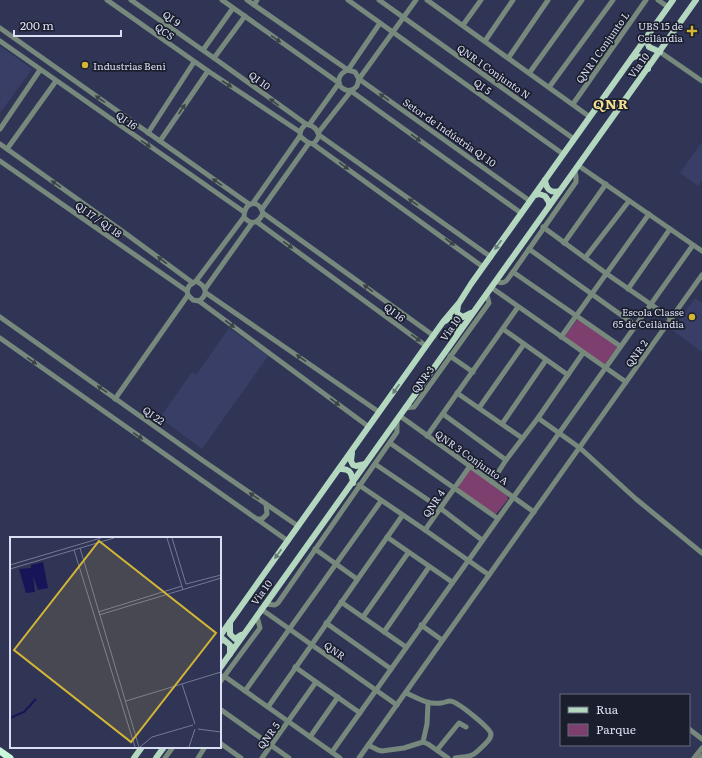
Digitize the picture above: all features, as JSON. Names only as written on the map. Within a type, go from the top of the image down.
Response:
[{"type":"highway","points":[[0,751],[10,758]]},
{"type":"main road","name":"Via 10","points":[[221,635],[443,322],[459,303],[521,213],[673,0]]},
{"type":"main road","name":"Via 10","points":[[221,667],[244,632],[353,483],[450,344],[487,295],[696,0]]},
{"type":"main road","points":[[646,38],[649,47],[660,52]]},
{"type":"main road","points":[[632,58],[636,56],[641,57],[647,63],[648,69]]},
{"type":"main road","points":[[545,180],[548,189],[551,192],[559,192]]},
{"type":"main road","points":[[535,195],[539,194],[545,196],[549,202],[549,206]]},
{"type":"main road","points":[[459,303],[457,310],[460,316],[466,316],[475,310]]},
{"type":"main road","points":[[443,322],[449,318],[455,320],[459,324],[450,344]]},
{"type":"main road","points":[[353,449],[351,461],[353,465],[356,466],[365,464]]},
{"type":"main road","points":[[339,469],[347,469],[351,472],[353,483]]},
{"type":"main road","points":[[230,622],[230,634],[232,637],[235,639],[244,632]]},
{"type":"main road","points":[[221,641],[224,639],[230,645],[230,654]]},
{"type":"main road","points":[[134,758],[141,748]]},
{"type":"main road","points":[[156,758],[163,748]]},
{"type":"street","name":"QCS","points":[[107,0],[208,72],[300,134]]},
{"type":"street","name":"QI 9","points":[[130,0],[203,50]]},
{"type":"street","points":[[222,0],[339,83],[343,89],[350,91],[521,213]]},
{"type":"street","points":[[247,0],[348,70],[355,72],[359,79]]},
{"type":"street","points":[[254,5],[258,0]]},
{"type":"street","name":"QI 5","points":[[348,0],[563,154]]},
{"type":"street","name":"QNR 1 Conjunto N","points":[[379,0],[574,139]]},
{"type":"street","points":[[199,301],[203,298],[206,291],[254,223],[261,218],[263,211],[311,144],[317,140],[318,134],[350,91],[357,86],[359,79],[416,0]]},
{"type":"street","points":[[463,25],[481,0]]},
{"type":"street","points":[[485,41],[513,0]]},
{"type":"street","points":[[508,57],[548,0]]},
{"type":"street","points":[[530,72],[582,0]]},
{"type":"street","points":[[550,86],[613,0]]},
{"type":"street","name":"QNR 1 Conjunto L","points":[[573,104],[646,0]]},
{"type":"street","points":[[658,0],[668,7]]},
{"type":"street","points":[[430,1],[590,116]]},
{"type":"street","points":[[203,50],[233,8]]},
{"type":"street","points":[[214,58],[245,16]]},
{"type":"street","points":[[115,399],[188,294],[189,286],[194,282],[244,215],[300,134],[302,128],[307,125],[339,83],[340,74],[348,70],[380,23]]},
{"type":"street","points":[[0,28],[251,204],[259,205],[263,211],[434,336]]},
{"type":"street","name":"QI 16","points":[[0,41],[244,215]]},
{"type":"street","name":"QI 10","points":[[203,50],[307,125]]},
{"type":"street","points":[[660,52],[702,81]]},
{"type":"street","points":[[148,133],[194,62]]},
{"type":"street","points":[[0,129],[40,70]]},
{"type":"street","points":[[160,141],[208,72]]},
{"type":"street","name":"Setor de Indústria QI 10","points":[[359,79],[530,201]]},
{"type":"street","points":[[7,149],[56,81]]},
{"type":"street","points":[[307,125],[314,127],[318,134],[490,257]]},
{"type":"street","points":[[300,134],[311,144],[484,266]]},
{"type":"street","points":[[0,144],[194,282],[201,284],[206,291],[379,412]]},
{"type":"street","name":"QI 17 / QI 18","points":[[0,161],[188,294]]},
{"type":"street","points":[[496,281],[504,283],[513,272],[576,182],[577,169],[606,184],[702,251]]},
{"type":"street","points":[[564,243],[606,184]]},
{"type":"street","points":[[585,258],[629,201]]},
{"type":"street","points":[[561,337],[649,214]]},
{"type":"street","points":[[244,215],[247,221],[254,223]]},
{"type":"street","name":"QI 16","points":[[254,223],[426,346]]},
{"type":"street","points":[[544,227],[628,289],[672,318]]},
{"type":"street","points":[[628,289],[670,229]]},
{"type":"street","points":[[332,752],[497,518],[693,245]]},
{"type":"street","points":[[529,249],[635,325]]},
{"type":"street","name":"QNR 2","points":[[513,272],[620,346]]},
{"type":"street","name":"QNR 2","points":[[492,288],[626,382],[702,275]]},
{"type":"street","points":[[188,294],[193,300],[199,301],[369,427]]},
{"type":"street","name":"QNR 3","points":[[406,408],[414,407],[489,303],[487,295]]},
{"type":"street","points":[[427,436],[518,307]]},
{"type":"street","name":"QI 22","points":[[0,317],[298,526]]},
{"type":"street","points":[[503,329],[568,375]]},
{"type":"street","points":[[0,338],[288,541]]},
{"type":"street","points":[[479,408],[524,344]]},
{"type":"street","points":[[492,482],[506,460],[538,418],[583,353]]},
{"type":"street","points":[[450,356],[472,372]]},
{"type":"street","points":[[502,424],[546,360]]},
{"type":"street","points":[[359,758],[626,382]]},
{"type":"street","points":[[457,393],[522,438]]},
{"type":"street","points":[[443,414],[506,460]]},
{"type":"street","points":[[538,418],[580,448],[636,499],[702,553]]},
{"type":"street","points":[[263,607],[278,603],[359,485],[390,443],[397,432],[398,419]]},
{"type":"street","name":"QNR 3 Conjunto A","points":[[398,419],[427,436],[534,512]]},
{"type":"street","points":[[390,443],[454,487],[470,466]]},
{"type":"street","points":[[375,464],[440,508],[482,540]]},
{"type":"street","points":[[359,485],[402,516],[425,530]]},
{"type":"street","name":"QNR 4","points":[[488,576],[425,530],[454,487],[497,518]]},
{"type":"street","points":[[245,691],[381,501]]},
{"type":"street","points":[[257,519],[262,519],[267,514],[266,504]]},
{"type":"street","points":[[268,706],[402,516]]},
{"type":"street","points":[[387,537],[408,553],[452,582]]},
{"type":"street","points":[[315,549],[357,580]]},
{"type":"street","points":[[362,617],[408,553]]},
{"type":"street","points":[[384,632],[430,567]]},
{"type":"street","points":[[341,602],[406,647]]},
{"type":"street","name":"QNR","points":[[263,607],[290,629],[397,705]]},
{"type":"street","points":[[221,680],[260,628],[257,616]]},
{"type":"street","points":[[326,623],[391,668]]},
{"type":"street","points":[[421,626],[442,640]]},
{"type":"street","points":[[295,667],[360,713]]},
{"type":"street","points":[[224,676],[340,758]]},
{"type":"street","name":"QNR 5","points":[[262,758],[316,682]]},
{"type":"street","points":[[406,693],[428,703],[451,701],[456,703],[490,731],[490,739],[474,755],[455,758]]},
{"type":"street","points":[[310,737],[338,697]]},
{"type":"street","points":[[422,742],[427,724],[428,703]]},
{"type":"street","points":[[221,710],[289,758]]},
{"type":"street","points":[[437,750],[459,723],[466,728]]},
{"type":"street","points":[[690,729],[702,739]]},
{"type":"street","points":[[368,745],[382,751],[404,748],[422,742],[428,744],[448,758]]},
{"type":"street","points":[[221,744],[242,758]]},
{"type":"street","points":[[165,758],[172,748]]},
{"type":"street","points":[[198,758],[204,748]]},
{"type":"street","points":[[694,758],[702,748]]},
{"type":"street","points":[[230,758],[234,752]]},
{"type":"shaded area","points":[[0,46],[32,69],[0,113]]},
{"type":"shaded area","points":[[702,142],[702,181],[698,186],[680,173]]},
{"type":"shaded area","name":"Escola Classe 65 de Ceilândia","points":[[695,298],[702,303],[702,352],[672,330]]},
{"type":"shaded area","points":[[229,328],[268,356],[202,449],[160,418],[192,372],[196,375]]},
{"type":"green space","points":[[577,320],[616,346],[617,348],[605,364],[566,338],[565,335]]},
{"type":"green space","points":[[469,470],[472,470],[507,496],[508,499],[497,513],[495,514],[459,489],[459,485]]},
{"type":"place","name":"UBS 15 de Ceilândia","points":[[692,31]]},
{"type":"place","name":"Industrias Beni","points":[[85,65]]},
{"type":"place","name":"Escola Classe 65 de Ceilândia","points":[[692,317]]},
{"type":"district","name":"QNR","points":[[611,103]]}]
